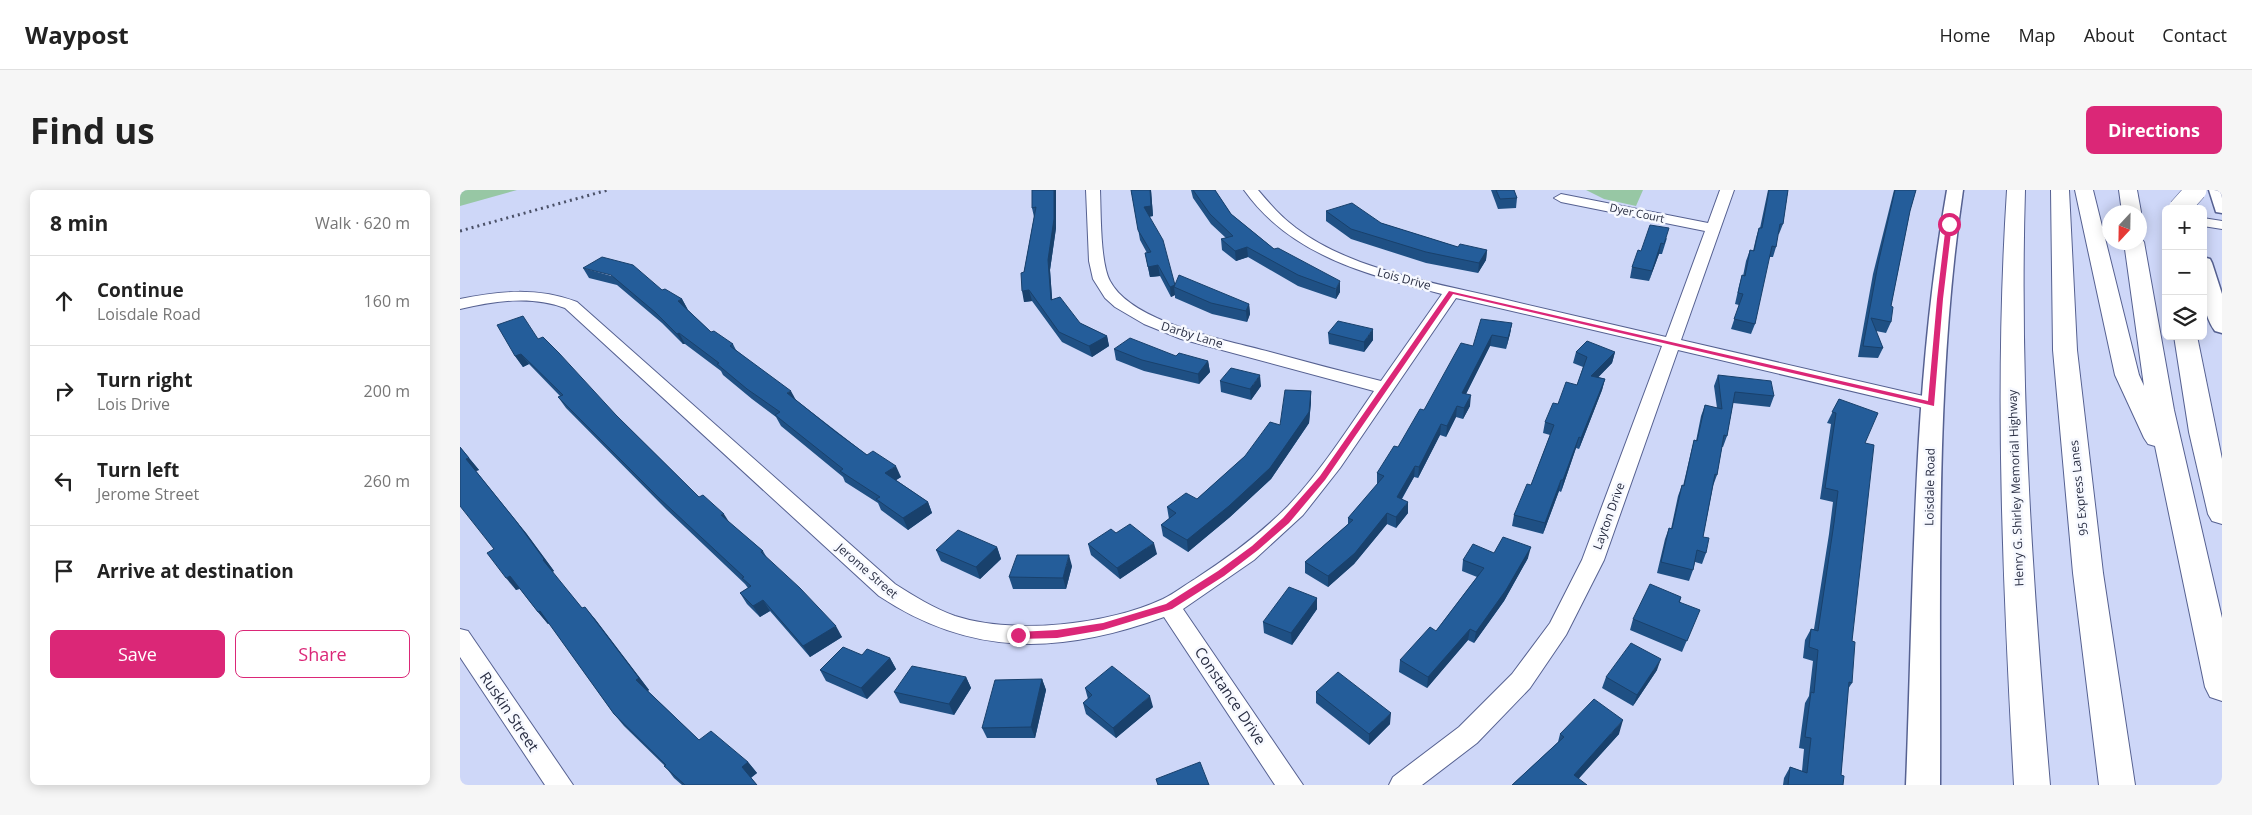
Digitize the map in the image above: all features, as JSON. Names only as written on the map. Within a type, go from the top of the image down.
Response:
[{"type":"highway","name":"Henry G. Shirley Memorial Highway","points":[[2016,190],[2011,292],[2012,448],[2032,785]]},
{"type":"highway","name":"95 Express Lanes","points":[[2060,190],[2065,350],[2088,573],[2117,785]]},
{"type":"highway","points":[[2084,190],[2127,375],[2173,470]]},
{"type":"highway","points":[[2128,190],[2130,205]]},
{"type":"highway","points":[[2183,205],[2196,190]]},
{"type":"highway","points":[[2135,250],[2148,344],[2173,470],[2222,687]]},
{"type":"highway","points":[[2186,340],[2202,432],[2222,514]]},
{"type":"main road","name":"Loisdale Road","points":[[1923,785],[1932,404],[1943,272],[1955,190]]},
{"type":"main road","points":[[2190,190],[2192,205]]},
{"type":"main road","points":[[2217,190],[2222,208]]},
{"type":"main road","points":[[2207,276],[2222,327]]},
{"type":"street","name":"Darby Lane","points":[[1093,190],[1097,261],[1101,280],[1111,295],[1121,304],[1150,321],[1187,335],[1385,388]]},
{"type":"street","name":"Lois Drive","points":[[1253,190],[1265,210],[1282,225],[1324,250],[1381,273],[1452,292],[1932,404]]},
{"type":"street","name":"Layton Drive","points":[[1402,785],[1468,735],[1521,680],[1558,629],[1593,560],[1727,190]]},
{"type":"street","name":"Dyer Court","points":[[1561,198],[1712,228]]},
{"type":"street","points":[[2207,214],[2222,216]]},
{"type":"street","points":[[2207,223],[2222,225]]},
{"type":"street","name":"Jerome Street","points":[[460,304],[516,296],[543,297],[570,305],[887,590],[929,616],[957,626],[989,633],[1018,635],[1057,634],[1103,627],[1169,606],[1221,573],[1255,548],[1286,520],[1323,478],[1452,292]]},
{"type":"street","name":"Constance Drive","points":[[1169,606],[1290,785]]},
{"type":"street","name":"Ruskin Street","points":[[460,638],[526,738],[560,785]]},
{"type":"green space","points":[[460,190],[517,190],[460,206]]},
{"type":"green space","points":[[1586,190],[1643,190],[1636,206],[1604,199]]},
{"type":"building","points":[[1032,190],[1054,190],[1054,219],[1048,260],[1051,300],[1060,297],[1080,323],[1107,336],[1089,346],[1059,332],[1029,290],[1022,291],[1021,273],[1024,272],[1036,207],[1032,208]]},
{"type":"building","points":[[1131,190],[1150,190],[1151,206],[1144,207],[1163,240],[1175,285],[1170,287],[1158,265],[1148,267],[1145,253],[1151,252],[1138,230]]},
{"type":"building","points":[[1193,190],[1215,190],[1231,214],[1274,249],[1278,248],[1340,281],[1336,289],[1298,275],[1247,247],[1235,251],[1221,239],[1233,236],[1210,214]]},
{"type":"building","points":[[1496,190],[1514,190],[1517,198],[1500,199]]},
{"type":"building","points":[[1769,190],[1788,190],[1783,224],[1780,224],[1776,247],[1772,246],[1755,324],[1734,319],[1743,294],[1738,293],[1742,275],[1745,276],[1750,250],[1754,251],[1759,228],[1762,228]]},
{"type":"building","points":[[1895,190],[1916,190],[1891,306],[1893,307],[1891,322],[1871,318],[1883,348],[1863,346],[1878,264]]},
{"type":"building","points":[[1352,203],[1381,223],[1458,247],[1460,244],[1487,250],[1479,263],[1426,252],[1351,229],[1326,211]]},
{"type":"building","points":[[1650,225],[1669,228],[1664,244],[1661,243],[1652,271],[1632,267],[1638,250],[1641,251]]},
{"type":"building","points":[[602,257],[633,265],[662,290],[665,289],[682,299],[678,301],[711,332],[714,331],[733,344],[730,346],[791,391],[787,393],[836,432],[867,455],[873,451],[896,466],[885,473],[928,502],[903,518],[876,499],[880,497],[840,471],[843,469],[775,415],[780,412],[747,389],[717,364],[719,363],[679,333],[677,334],[656,313],[611,275],[583,268]]},
{"type":"building","points":[[1179,275],[1249,304],[1246,311],[1211,303],[1174,287]]},
{"type":"building","points":[[523,316],[538,339],[543,337],[616,415],[699,497],[703,495],[724,514],[721,515],[763,551],[761,552],[800,588],[836,626],[803,646],[763,600],[753,606],[740,593],[751,586],[742,578],[744,577],[659,498],[558,397],[563,395],[521,354],[515,356],[497,325]]},
{"type":"building","points":[[1481,319],[1512,323],[1508,338],[1492,335],[1462,393],[1471,395],[1464,408],[1457,406],[1447,426],[1441,424],[1419,467],[1415,466],[1397,497],[1408,502],[1396,517],[1387,513],[1355,553],[1328,576],[1305,562],[1353,520],[1348,518],[1384,476],[1377,473],[1394,446],[1398,447],[1420,409],[1424,410],[1461,343],[1473,346]]},
{"type":"building","points":[[1338,321],[1373,329],[1364,342],[1328,333]]},
{"type":"building","points":[[1130,338],[1176,356],[1179,353],[1208,361],[1198,374],[1142,360],[1114,349]]},
{"type":"building","points":[[1587,341],[1615,352],[1591,376],[1605,379],[1581,438],[1579,437],[1545,523],[1514,515],[1527,484],[1531,485],[1554,425],[1545,422],[1553,403],[1558,404],[1566,382],[1577,385],[1587,357],[1576,352]]},
{"type":"building","points":[[1231,368],[1260,375],[1250,389],[1220,381]]},
{"type":"building","points":[[1718,375],[1771,381],[1774,396],[1735,392],[1727,436],[1724,435],[1717,475],[1715,474],[1703,537],[1709,538],[1706,553],[1697,550],[1693,570],[1661,562],[1669,528],[1672,529],[1682,485],[1684,486],[1694,440],[1697,441],[1705,405],[1722,409]]},
{"type":"building","points":[[1285,390],[1311,391],[1309,412],[1270,468],[1229,506],[1187,540],[1161,525],[1176,513],[1167,507],[1186,493],[1197,499],[1245,456],[1270,422],[1280,425]]},
{"type":"building","points":[[1839,399],[1878,413],[1865,443],[1874,445],[1852,641],[1855,642],[1852,683],[1849,682],[1841,775],[1844,776],[1843,785],[1788,785],[1790,767],[1807,773],[1811,738],[1805,737],[1811,692],[1814,693],[1818,650],[1809,647],[1811,629],[1818,631],[1838,491],[1825,488],[1836,413],[1832,412]]},
{"type":"building","points":[[460,447],[469,458],[466,459],[516,521],[543,560],[582,608],[585,607],[639,678],[636,680],[699,740],[711,731],[748,762],[742,767],[757,785],[685,785],[614,714],[540,611],[538,612],[510,576],[506,578],[487,553],[494,549],[460,506]]},
{"type":"building","points":[[1130,524],[1154,543],[1117,568],[1088,544],[1111,529],[1116,533]]},
{"type":"building","points":[[958,530],[997,547],[976,567],[936,550]]},
{"type":"building","points":[[1503,537],[1531,547],[1506,590],[1476,632],[1470,629],[1428,677],[1400,660],[1430,627],[1436,631],[1484,568],[1463,560],[1473,544],[1494,553]]},
{"type":"building","points":[[1017,555],[1069,555],[1063,578],[1009,577]]},
{"type":"building","points":[[1650,584],[1681,597],[1679,602],[1700,610],[1687,641],[1633,619]]},
{"type":"building","points":[[1289,587],[1317,598],[1291,633],[1263,622]]},
{"type":"building","points":[[1631,643],[1661,659],[1637,695],[1606,677]]},
{"type":"building","points":[[843,647],[862,655],[867,649],[890,658],[861,688],[820,670]]},
{"type":"building","points":[[912,666],[966,677],[949,704],[894,692]]},
{"type":"building","points":[[1112,666],[1150,696],[1113,728],[1083,703],[1092,695],[1085,688]]},
{"type":"building","points":[[1338,672],[1391,713],[1369,734],[1316,692]]},
{"type":"building","points":[[1042,679],[1031,727],[982,728],[995,680]]},
{"type":"building","points":[[1594,699],[1623,720],[1574,775],[1587,785],[1512,785],[1564,737],[1560,734]]},
{"type":"building","points":[[1200,762],[1209,785],[1158,785],[1156,779]]},
{"type":"railway","points":[[460,231],[608,190]]},
{"type":"route","points":[[1018,635],[1057,634],[1103,627],[1169,606],[1221,573],[1255,548],[1286,520],[1323,478],[1452,292],[1932,404],[1940,299],[1949,224]]}]
